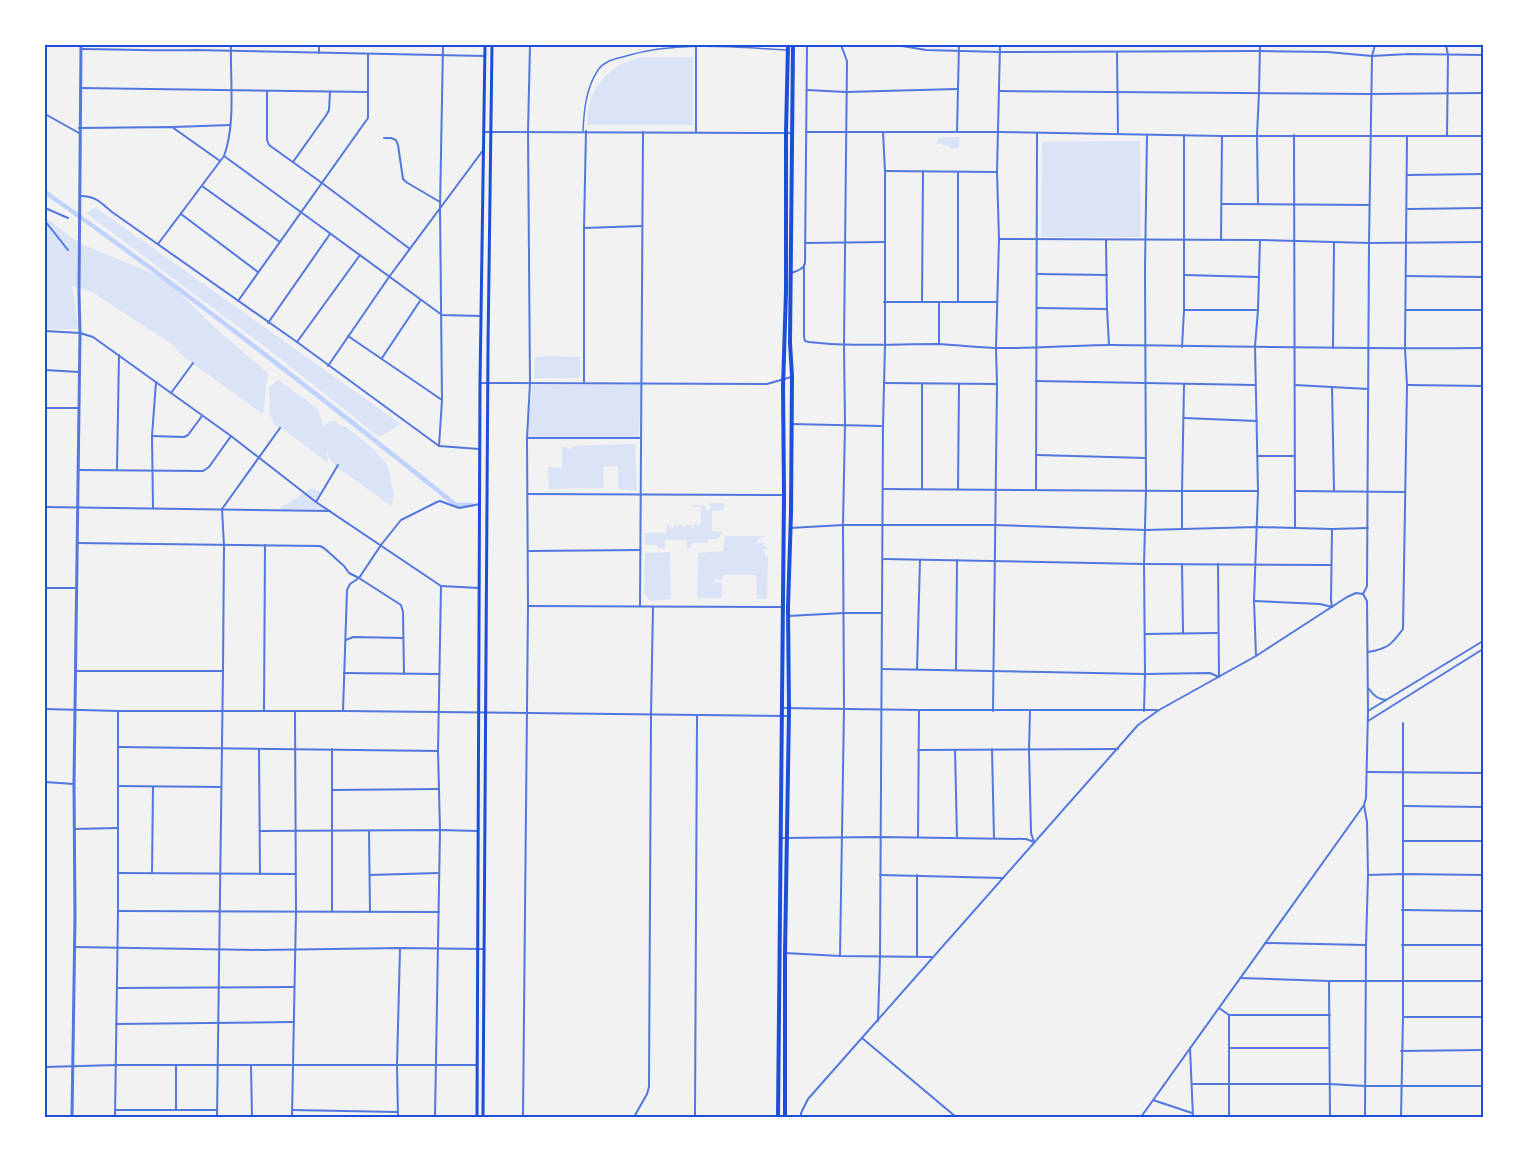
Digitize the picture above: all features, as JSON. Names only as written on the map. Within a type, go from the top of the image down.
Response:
[{"type":"main road","points":[[477,1117],[480,383],[485,45]]},
{"type":"main road","points":[[483,1117],[487,383],[492,45]]},
{"type":"main road","points":[[785,1117],[793,45]]},
{"type":"main road","points":[[778,1117],[788,48]]},
{"type":"street","points":[[160,45],[160,51]]},
{"type":"street","points":[[195,45],[195,50]]},
{"type":"street","points":[[158,244],[227,149],[231,125],[231,45]]},
{"type":"street","points":[[319,45],[319,53]]},
{"type":"street","points":[[439,446],[442,400],[440,202],[444,45]]},
{"type":"street","points":[[523,1117],[528,606],[527,438],[530,383],[528,132],[530,45]]},
{"type":"street","points":[[807,45],[805,342],[844,345],[939,344],[996,348],[1109,345],[1369,349],[1483,348]]},
{"type":"street","points":[[840,956],[844,709],[843,525],[847,61],[841,45]]},
{"type":"street","points":[[896,45],[926,50],[1260,51],[1328,52],[1372,56],[1483,55]]},
{"type":"street","points":[[957,132],[959,45]]},
{"type":"street","points":[[993,711],[1000,45]]},
{"type":"street","points":[[1258,204],[1257,135],[1260,45]]},
{"type":"street","points":[[1363,594],[1367,586],[1371,94],[1372,56],[1375,45]]},
{"type":"street","points":[[1446,45],[1448,136]]},
{"type":"street","points":[[696,46],[696,132]]},
{"type":"street","points":[[584,383],[584,106],[599,69],[608,61],[647,50],[696,46],[788,48]]},
{"type":"street","points":[[72,1117],[81,47],[124,47],[160,51],[485,56]]},
{"type":"street","points":[[1117,52],[1118,134]]},
{"type":"street","points":[[238,301],[368,118],[369,54]]},
{"type":"street","points":[[80,88],[368,92]]},
{"type":"street","points":[[807,90],[846,92],[957,89]]},
{"type":"street","points":[[267,91],[267,144],[410,249]]},
{"type":"street","points":[[999,91],[1483,93]]},
{"type":"street","points":[[293,162],[327,114],[330,92]]},
{"type":"street","points":[[45,114],[79,134]]},
{"type":"street","points":[[79,128],[231,125]]},
{"type":"street","points":[[171,127],[220,161]]},
{"type":"street","points":[[484,132],[792,133]]},
{"type":"street","points":[[640,606],[643,132]]},
{"type":"street","points":[[806,132],[1483,136]]},
{"type":"street","points":[[878,1021],[885,345],[883,132]]},
{"type":"street","points":[[1036,489],[1037,133]]},
{"type":"street","points":[[1144,711],[1147,134]]},
{"type":"street","points":[[1182,347],[1184,135]]},
{"type":"street","points":[[1294,135],[1295,528]]},
{"type":"street","points":[[1221,240],[1222,136]]},
{"type":"street","points":[[1367,652],[1382,650],[1392,645],[1403,629],[1407,385],[1407,136]]},
{"type":"street","points":[[384,138],[396,140],[403,179],[440,202]]},
{"type":"street","points":[[328,366],[389,277],[484,148]]},
{"type":"street","points":[[224,156],[442,315],[482,316]]},
{"type":"street","points":[[885,171],[997,172]]},
{"type":"street","points":[[921,302],[923,171]]},
{"type":"street","points":[[958,172],[958,301]]},
{"type":"street","points":[[1407,175],[1483,174]]},
{"type":"street","points":[[202,186],[280,242]]},
{"type":"street","points":[[80,196],[97,199],[439,446],[481,449]]},
{"type":"street","points":[[1222,204],[1370,205]]},
{"type":"street","points":[[45,208],[68,218]]},
{"type":"street","points":[[1407,208],[1483,208]]},
{"type":"street","points":[[181,214],[259,272]]},
{"type":"street","points":[[45,221],[68,250]]},
{"type":"street","points":[[584,228],[642,226]]},
{"type":"street","points":[[268,323],[330,234]]},
{"type":"street","points":[[999,239],[1483,242]]},
{"type":"street","points":[[1106,240],[1109,345]]},
{"type":"street","points":[[1256,656],[1254,601],[1258,456],[1255,346],[1260,240]]},
{"type":"street","points":[[1333,348],[1334,241]]},
{"type":"street","points":[[805,243],[885,242]]},
{"type":"street","points":[[297,342],[360,255]]},
{"type":"street","points":[[791,273],[798,271],[804,265]]},
{"type":"street","points":[[1037,274],[1107,274]]},
{"type":"street","points":[[1183,275],[1259,277]]},
{"type":"street","points":[[1406,276],[1483,277]]},
{"type":"street","points":[[381,358],[420,300]]},
{"type":"street","points":[[884,302],[997,302]]},
{"type":"street","points":[[939,302],[939,344]]},
{"type":"street","points":[[1037,308],[1107,309]]},
{"type":"street","points":[[1184,310],[1258,310]]},
{"type":"street","points":[[1406,310],[1483,310]]},
{"type":"street","points":[[45,331],[80,333],[93,337],[231,436],[316,502],[441,586],[479,588]]},
{"type":"street","points":[[348,336],[442,400]]},
{"type":"street","points":[[117,470],[119,355]]},
{"type":"street","points":[[171,393],[193,363]]},
{"type":"street","points":[[45,370],[79,372]]},
{"type":"street","points":[[480,383],[766,384],[792,376]]},
{"type":"street","points":[[1036,381],[1256,385]]},
{"type":"street","points":[[153,508],[152,436],[156,382]]},
{"type":"street","points":[[884,383],[997,384]]},
{"type":"street","points":[[922,384],[922,489]]},
{"type":"street","points":[[958,489],[959,384]]},
{"type":"street","points":[[1182,528],[1184,385]]},
{"type":"street","points":[[1295,385],[1368,389]]},
{"type":"street","points":[[1407,385],[1483,386]]},
{"type":"street","points":[[1332,387],[1334,492]]},
{"type":"street","points":[[45,408],[78,408]]},
{"type":"street","points":[[152,436],[184,437],[202,416]]},
{"type":"street","points":[[1184,418],[1257,421]]},
{"type":"street","points":[[791,424],[883,426]]},
{"type":"street","points":[[217,1117],[223,671],[222,509],[280,428]]},
{"type":"street","points":[[78,470],[203,471],[209,468],[231,436]]},
{"type":"street","points":[[527,438],[640,438]]},
{"type":"street","points":[[1037,455],[1146,458]]},
{"type":"street","points":[[1258,456],[1294,456]]},
{"type":"street","points":[[316,502],[338,465]]},
{"type":"street","points":[[883,489],[1258,491]]},
{"type":"street","points":[[1295,491],[1405,492]]},
{"type":"street","points":[[528,494],[784,495]]},
{"type":"street","points":[[343,711],[347,590],[350,584],[359,578],[381,544],[401,520],[440,501],[459,508],[480,504]]},
{"type":"street","points":[[45,507],[331,511]]},
{"type":"street","points":[[790,528],[843,525],[995,525],[1146,530],[1257,526],[1368,528]]},
{"type":"street","points":[[1332,529],[1332,606]]},
{"type":"street","points":[[77,543],[320,546],[350,573],[400,605],[403,612],[404,674]]},
{"type":"street","points":[[264,711],[266,545]]},
{"type":"street","points":[[528,550],[640,550]]},
{"type":"street","points":[[883,559],[1331,565]]},
{"type":"street","points":[[917,669],[920,560]]},
{"type":"street","points":[[956,670],[957,560]]},
{"type":"street","points":[[1182,564],[1183,633]]},
{"type":"street","points":[[1218,564],[1219,677]]},
{"type":"street","points":[[435,1117],[441,586]]},
{"type":"street","points":[[45,588],[77,588]]},
{"type":"street","points":[[801,1117],[808,1100],[1138,725],[1159,710],[1256,656],[1352,594],[1363,594]]},
{"type":"street","points":[[1141,1117],[1364,805],[1367,772],[1368,687],[1367,601],[1363,594]]},
{"type":"street","points":[[1254,601],[1332,606]]},
{"type":"street","points":[[528,606],[782,607]]},
{"type":"street","points":[[634,1117],[649,1087],[653,607]]},
{"type":"street","points":[[788,616],[882,613]]},
{"type":"street","points":[[1145,634],[1218,633]]},
{"type":"street","points":[[346,640],[404,638]]},
{"type":"street","points":[[1368,711],[1483,641]]},
{"type":"street","points":[[1368,721],[1483,649]]},
{"type":"street","points":[[882,669],[1210,674],[1219,677]]},
{"type":"street","points":[[76,671],[223,671]]},
{"type":"street","points":[[344,674],[439,674]]},
{"type":"street","points":[[1368,687],[1379,699],[1386,700]]},
{"type":"street","points":[[781,708],[993,711],[1159,710]]},
{"type":"street","points":[[45,709],[789,716]]},
{"type":"street","points":[[918,837],[919,710]]},
{"type":"street","points":[[116,1117],[118,711]]},
{"type":"street","points":[[1030,711],[1031,833],[1034,842]]},
{"type":"street","points":[[292,1117],[296,912],[296,712]]},
{"type":"street","points":[[695,1117],[697,715]]},
{"type":"street","points":[[1401,1117],[1403,723]]},
{"type":"street","points":[[118,747],[438,750]]},
{"type":"street","points":[[259,749],[260,874]]},
{"type":"street","points":[[332,749],[332,912]]},
{"type":"street","points":[[992,749],[994,838]]},
{"type":"street","points":[[918,750],[1118,749]]},
{"type":"street","points":[[955,750],[957,837]]},
{"type":"street","points":[[1367,772],[1483,772]]},
{"type":"street","points":[[45,782],[74,784]]},
{"type":"street","points":[[119,786],[221,787]]},
{"type":"street","points":[[152,873],[153,787]]},
{"type":"street","points":[[333,790],[438,789]]},
{"type":"street","points":[[1364,805],[1367,822],[1368,875],[1365,1117]]},
{"type":"street","points":[[1403,806],[1483,807]]},
{"type":"street","points":[[74,829],[118,828]]},
{"type":"street","points":[[369,830],[370,912]]},
{"type":"street","points":[[260,831],[478,831]]},
{"type":"street","points":[[780,838],[957,837],[1026,839],[1034,842]]},
{"type":"street","points":[[1403,841],[1483,841]]},
{"type":"street","points":[[118,873],[295,874]]},
{"type":"street","points":[[370,875],[438,873]]},
{"type":"street","points":[[880,875],[1003,878]]},
{"type":"street","points":[[917,875],[917,957]]},
{"type":"street","points":[[1368,875],[1483,875]]},
{"type":"street","points":[[1402,910],[1483,911]]},
{"type":"street","points":[[118,911],[439,912]]},
{"type":"street","points":[[1265,943],[1366,945]]},
{"type":"street","points":[[1402,945],[1483,945]]},
{"type":"street","points":[[74,947],[218,950],[483,949]]},
{"type":"street","points":[[398,1117],[400,948]]},
{"type":"street","points":[[785,953],[933,957]]},
{"type":"street","points":[[1240,978],[1329,981],[1483,981]]},
{"type":"street","points":[[1329,981],[1330,1117]]},
{"type":"street","points":[[117,987],[294,987]]},
{"type":"street","points":[[1220,1008],[1229,1015],[1330,1015]]},
{"type":"street","points":[[1229,1015],[1229,1117]]},
{"type":"street","points":[[1402,1017],[1483,1017]]},
{"type":"street","points":[[116,1024],[293,1022]]},
{"type":"street","points":[[862,1038],[956,1117]]},
{"type":"street","points":[[1190,1048],[1193,1117]]},
{"type":"street","points":[[1229,1048],[1329,1048]]},
{"type":"street","points":[[1401,1051],[1483,1050]]},
{"type":"street","points":[[45,1067],[72,1065],[477,1065]]},
{"type":"street","points":[[176,1065],[176,1110]]},
{"type":"street","points":[[251,1065],[252,1117]]},
{"type":"street","points":[[1192,1084],[1483,1086]]},
{"type":"street","points":[[1153,1100],[1192,1113]]},
{"type":"street","points":[[116,1110],[217,1110]]},
{"type":"street","points":[[292,1110],[398,1112]]},
{"type":"shaded area","points":[[641,57],[693,57],[693,125],[587,125],[591,100],[602,79],[618,66]]},
{"type":"shaded area","points":[[960,137],[957,148],[950,148],[941,143],[936,145],[938,138]]},
{"type":"shaded area","points":[[1140,141],[1141,237],[1041,237],[1042,142]]},
{"type":"shaded area","points":[[95,207],[401,424],[379,437],[273,353],[86,213]]},
{"type":"shaded area","points":[[45,217],[79,243],[164,278],[222,334],[268,373],[263,414],[185,358],[173,345],[92,292],[72,286],[79,329],[45,329]]},
{"type":"shaded area","points":[[535,357],[580,357],[580,378],[534,378]]},
{"type":"shaded area","points":[[278,380],[317,408],[324,427],[328,422],[336,421],[380,456],[388,466],[394,495],[391,506],[340,470],[332,462],[327,452],[328,463],[286,431],[274,425],[269,411],[269,387]]},
{"type":"shaded area","points":[[532,385],[641,385],[639,438],[528,438]]},
{"type":"shaded area","points":[[635,444],[637,491],[618,489],[618,466],[603,467],[604,488],[549,489],[548,467],[562,468],[562,446],[571,449],[572,446]]},
{"type":"shaded area","points":[[312,488],[321,492],[314,502],[325,510],[282,510],[280,508]]},
{"type":"shaded area","points":[[710,503],[724,503],[723,510],[712,511],[712,531],[723,532],[717,539],[708,539],[707,543],[692,543],[690,548],[687,548],[686,540],[665,540],[665,548],[658,548],[658,545],[645,545],[645,533],[666,533],[667,524],[670,528],[675,524],[678,528],[678,525],[684,527],[684,525],[685,529],[686,525],[692,525],[694,528],[694,524],[699,525],[701,507],[693,507],[693,505],[707,506],[705,510],[709,510]]},
{"type":"shaded area","points":[[725,536],[766,536],[757,540],[758,543],[766,543],[762,546],[766,546],[767,549],[763,549],[765,556],[768,556],[767,599],[757,599],[756,575],[723,575],[722,580],[715,579],[714,582],[722,583],[722,598],[697,598],[698,553],[723,551]]},
{"type":"shaded area","points":[[670,552],[671,599],[650,601],[644,593],[645,553]]},
{"type":"waterway","points":[[45,192],[150,267],[253,345],[456,505],[472,505]]}]
